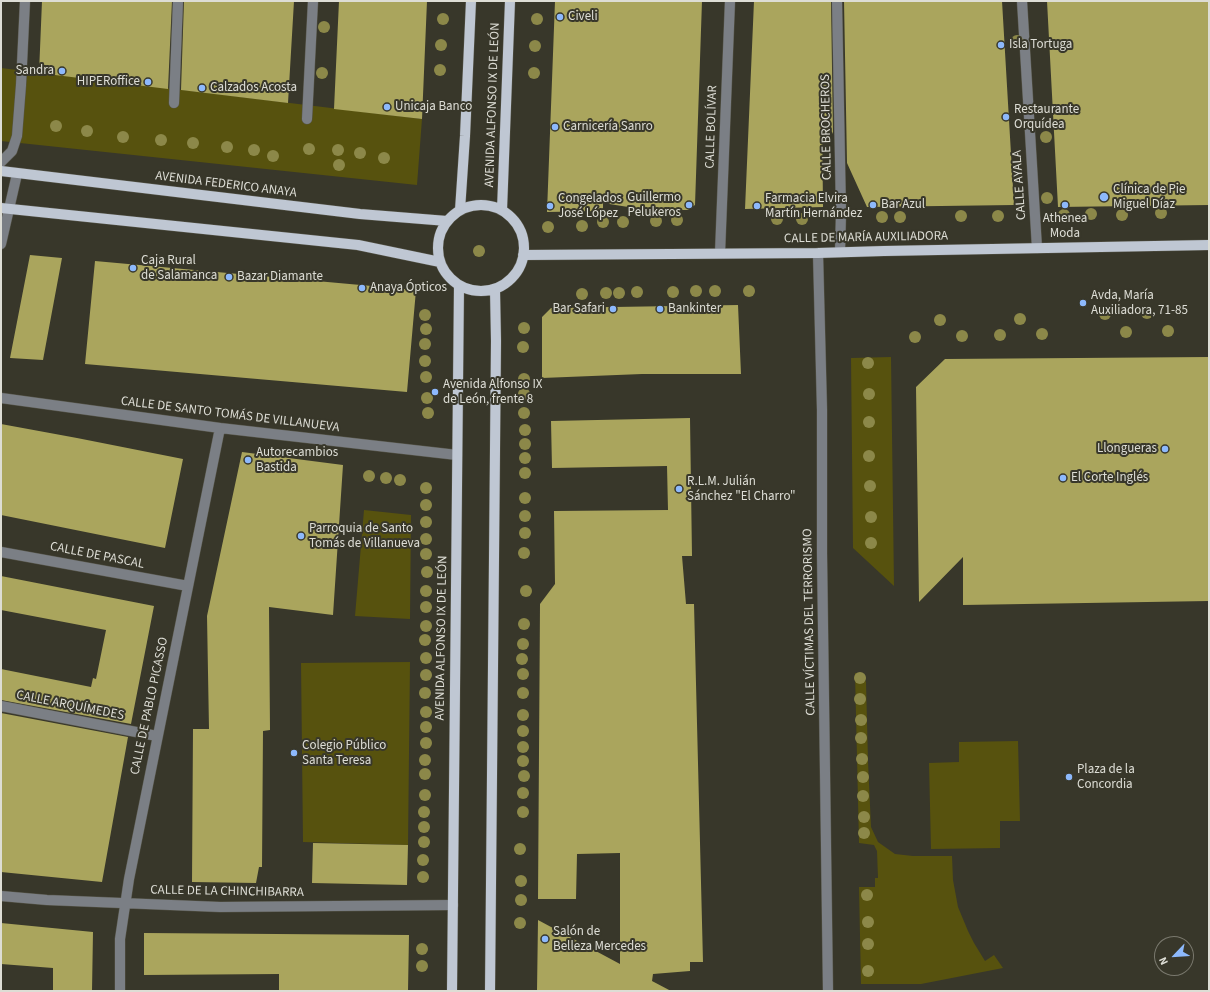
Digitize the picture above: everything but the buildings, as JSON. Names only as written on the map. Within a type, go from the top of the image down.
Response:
[{"type":"main road","name":"AVENIDA ALFONSO IX DE LEÓN","points":[[460,210],[471,1]]},
{"type":"main road","name":"AVENIDA ALFONSO IX DE LEÓN","points":[[502,210],[510,1]]},
{"type":"main road","name":"AVENIDA FEDERICO ANAYA","points":[[1,171],[360,214],[447,220]]},
{"type":"main road","points":[[474,206],[488,206],[502,210],[512,219],[520,230],[524,242],[523,255],[518,270],[508,282],[495,289],[476,291],[459,286],[447,276],[440,262],[438,240],[447,220],[460,210],[474,206]]},
{"type":"main road","points":[[5,209],[358,245],[440,262]]},
{"type":"main road","name":"CALLE DE MARÍA AUXILIADORA","points":[[523,255],[818,253],[1209,245]]},
{"type":"main road","name":"AVENIDA ALFONSO IX DE LEÓN","points":[[452,991],[459,286]]},
{"type":"main road","points":[[490,991],[496,341],[495,289]]},
{"type":"street","points":[[1,162],[12,151],[17,136],[25,1]]},
{"type":"street","points":[[174,103],[178,1]]},
{"type":"street","points":[[307,119],[313,1]]},
{"type":"street","name":"CALLE BOLÍVAR","points":[[720,253],[730,1]]},
{"type":"street","name":"CALLE BROCHEROS","points":[[837,1],[841,213],[840,252]]},
{"type":"street","name":"CALLE AYALA","points":[[1022,1],[1037,248]]},
{"type":"street","points":[[1,244],[5,209],[17,174]]},
{"type":"street","name":"CALLE VÍCTIMAS DEL TERRORISMO","points":[[818,253],[822,410],[822,553],[828,991]]},
{"type":"street","name":"CALLE DE SANTO TOMÁS DE VILLANUEVA","points":[[1,398],[220,428],[457,455]]},
{"type":"street","name":"CALLE DE PABLO PICASSO","points":[[120,991],[120,939],[129,879],[220,428]]},
{"type":"street","name":"CALLE DE PASCAL","points":[[1,552],[188,586]]},
{"type":"street","name":"CALLE ARQUÍMEDES","points":[[1,706],[157,736]]},
{"type":"street","name":"CALLE DE LA CHINCHIBARRA","points":[[1,896],[47,900],[220,907],[453,905]]},
{"type":"shaded area","points":[[1,68],[422,119],[417,185],[1,141]]},
{"type":"shaded area","points":[[891,357],[894,586],[853,548],[851,358]]},
{"type":"shaded area","points":[[364,510],[411,515],[410,619],[355,616]]},
{"type":"shaded area","points":[[410,662],[408,845],[303,842],[301,663]]},
{"type":"shaded area","points":[[855,673],[862,674],[866,682],[871,827],[878,842],[895,854],[913,856],[952,856],[953,880],[958,907],[968,931],[985,961],[994,955],[1003,968],[921,984],[861,984],[859,887],[875,887],[875,878],[878,878],[877,851],[874,845],[859,843]]},
{"type":"shaded area","points":[[1018,741],[1020,821],[1000,821],[1000,848],[931,849],[929,763],[959,762],[959,742]]},
{"type":"place","name":"Civeli","points":[[560,17]]},
{"type":"place","name":"Isla Tortuga","points":[[1001,45]]},
{"type":"place","name":"Sandra","points":[[62,71]]},
{"type":"place","name":"HIPERoffice","points":[[148,82]]},
{"type":"place","name":"Calzados Acosta","points":[[202,88]]},
{"type":"place","name":"Unicaja Banco","points":[[387,107]]},
{"type":"place","name":"Restaurante Orquídea","points":[[1006,117]]},
{"type":"place","name":"Carnicería Sanro","points":[[555,127]]},
{"type":"place","name":"Clínica de Pie Miguel Díaz","points":[[1104,197]]},
{"type":"place","name":"Guillermo Pelukeros","points":[[689,205]]},
{"type":"place","name":"Bar Azul","points":[[873,205]]},
{"type":"place","name":"Athenea Moda","points":[[1065,205]]},
{"type":"place","name":"Congelados José López","points":[[550,206]]},
{"type":"place","name":"Farmacia Elvira Martín Hernández","points":[[757,206]]},
{"type":"place","name":"Caja Rural de Salamanca","points":[[133,268]]},
{"type":"place","name":"Bazar Diamante","points":[[229,277]]},
{"type":"place","name":"Anaya Ópticos","points":[[362,288]]},
{"type":"place","name":"Avda, María Auxiliadora, 71-85","points":[[1083,303]]},
{"type":"place","name":"Bar Safari","points":[[613,309]]},
{"type":"place","name":"Bankinter","points":[[660,309]]},
{"type":"place","name":"Avenida Alfonso IX de León, frente 8","points":[[435,392]]},
{"type":"place","name":"Llongueras","points":[[1165,449]]},
{"type":"place","name":"Autorecambios Bastida","points":[[248,460]]},
{"type":"place","name":"El Corte Inglés","points":[[1063,478]]},
{"type":"place","name":"R.L.M. Julián Sánchez \"El Charro\"","points":[[679,489]]},
{"type":"place","name":"Parroquia de Santo Tomás de Villanueva","points":[[301,536]]},
{"type":"place","name":"Colegio Público Santa Teresa","points":[[294,753]]},
{"type":"place","name":"Plaza de la Concordia","points":[[1069,777]]},
{"type":"place","name":"Salón de Belleza Mercedes","points":[[545,939]]}]
